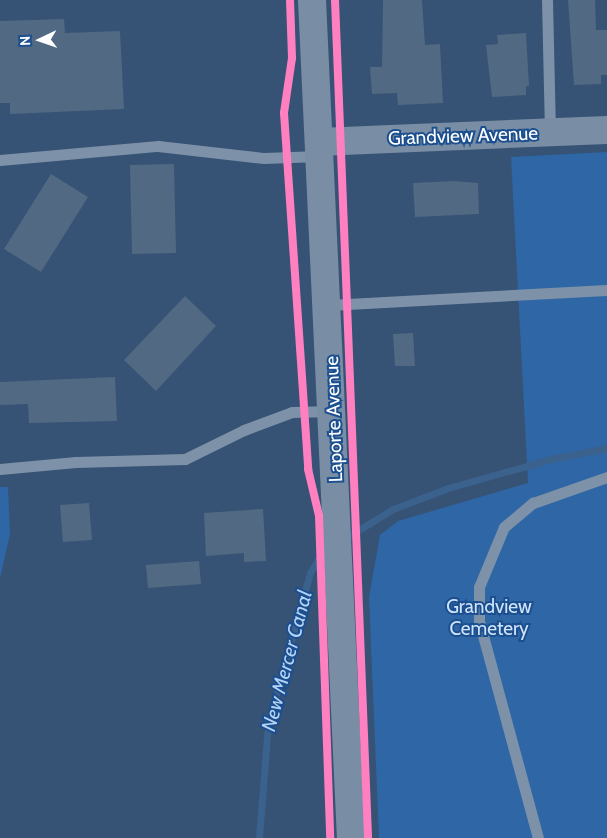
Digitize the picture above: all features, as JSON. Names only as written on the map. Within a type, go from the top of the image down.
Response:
[{"type":"street","name":"Laporte Avenue","points":[[312,0],[334,411],[351,838]]},
{"type":"street","name":"Grandview Avenue","points":[[319,149],[607,130]]},
{"type":"lane","points":[[547,0],[550,133]]},
{"type":"lane","points":[[0,160],[158,146],[264,158],[319,149]]},
{"type":"lane","points":[[329,305],[607,290]]},
{"type":"lane","points":[[0,469],[76,462],[186,459],[244,430],[292,412],[334,411]]},
{"type":"lane","points":[[538,838],[479,621],[479,587],[504,527],[533,503],[607,477]]},
{"type":"green space","name":"Grandview Cemetery","points":[[607,152],[607,838],[379,838],[369,597],[380,535],[398,521],[528,483],[511,157]]},
{"type":"green space","points":[[0,487],[8,487],[10,534],[0,579]]},
{"type":"building","points":[[383,0],[422,0],[425,45],[440,44],[443,103],[398,105],[397,93],[372,94],[370,67],[382,67]]},
{"type":"building","points":[[568,0],[595,0],[596,30],[607,30],[607,75],[601,75],[601,84],[574,85]]},
{"type":"building","points":[[64,19],[65,33],[120,31],[124,109],[10,114],[10,103],[0,103],[0,21]]},
{"type":"building","points":[[526,33],[529,86],[526,86],[526,95],[492,97],[486,45],[498,44],[497,35]]},
{"type":"building","points":[[174,164],[176,253],[132,254],[130,165]]},
{"type":"building","points":[[51,174],[88,197],[41,272],[4,249]]},
{"type":"building","points":[[454,181],[478,183],[479,214],[415,217],[413,183]]},
{"type":"building","points":[[185,296],[216,326],[156,391],[124,360]]},
{"type":"building","points":[[413,333],[415,366],[395,366],[393,334]]},
{"type":"building","points":[[115,377],[117,421],[29,423],[28,404],[0,405],[0,382]]},
{"type":"building","points":[[89,503],[92,540],[63,542],[60,505]]},
{"type":"building","points":[[263,509],[266,561],[244,562],[244,553],[206,556],[204,513]]},
{"type":"building","points":[[199,561],[201,584],[148,588],[146,565]]},
{"type":"waterway","name":"New Mercer Canal","points":[[344,539],[393,509],[448,488],[551,459],[607,448]]},
{"type":"waterway","name":"New Mercer Canal","points":[[259,838],[268,723],[310,573],[321,555],[331,548]]},
{"type":"cycle path","points":[[290,0],[292,58],[284,113],[308,469],[319,516],[330,838]]},
{"type":"cycle path","points":[[335,0],[368,838]]}]
